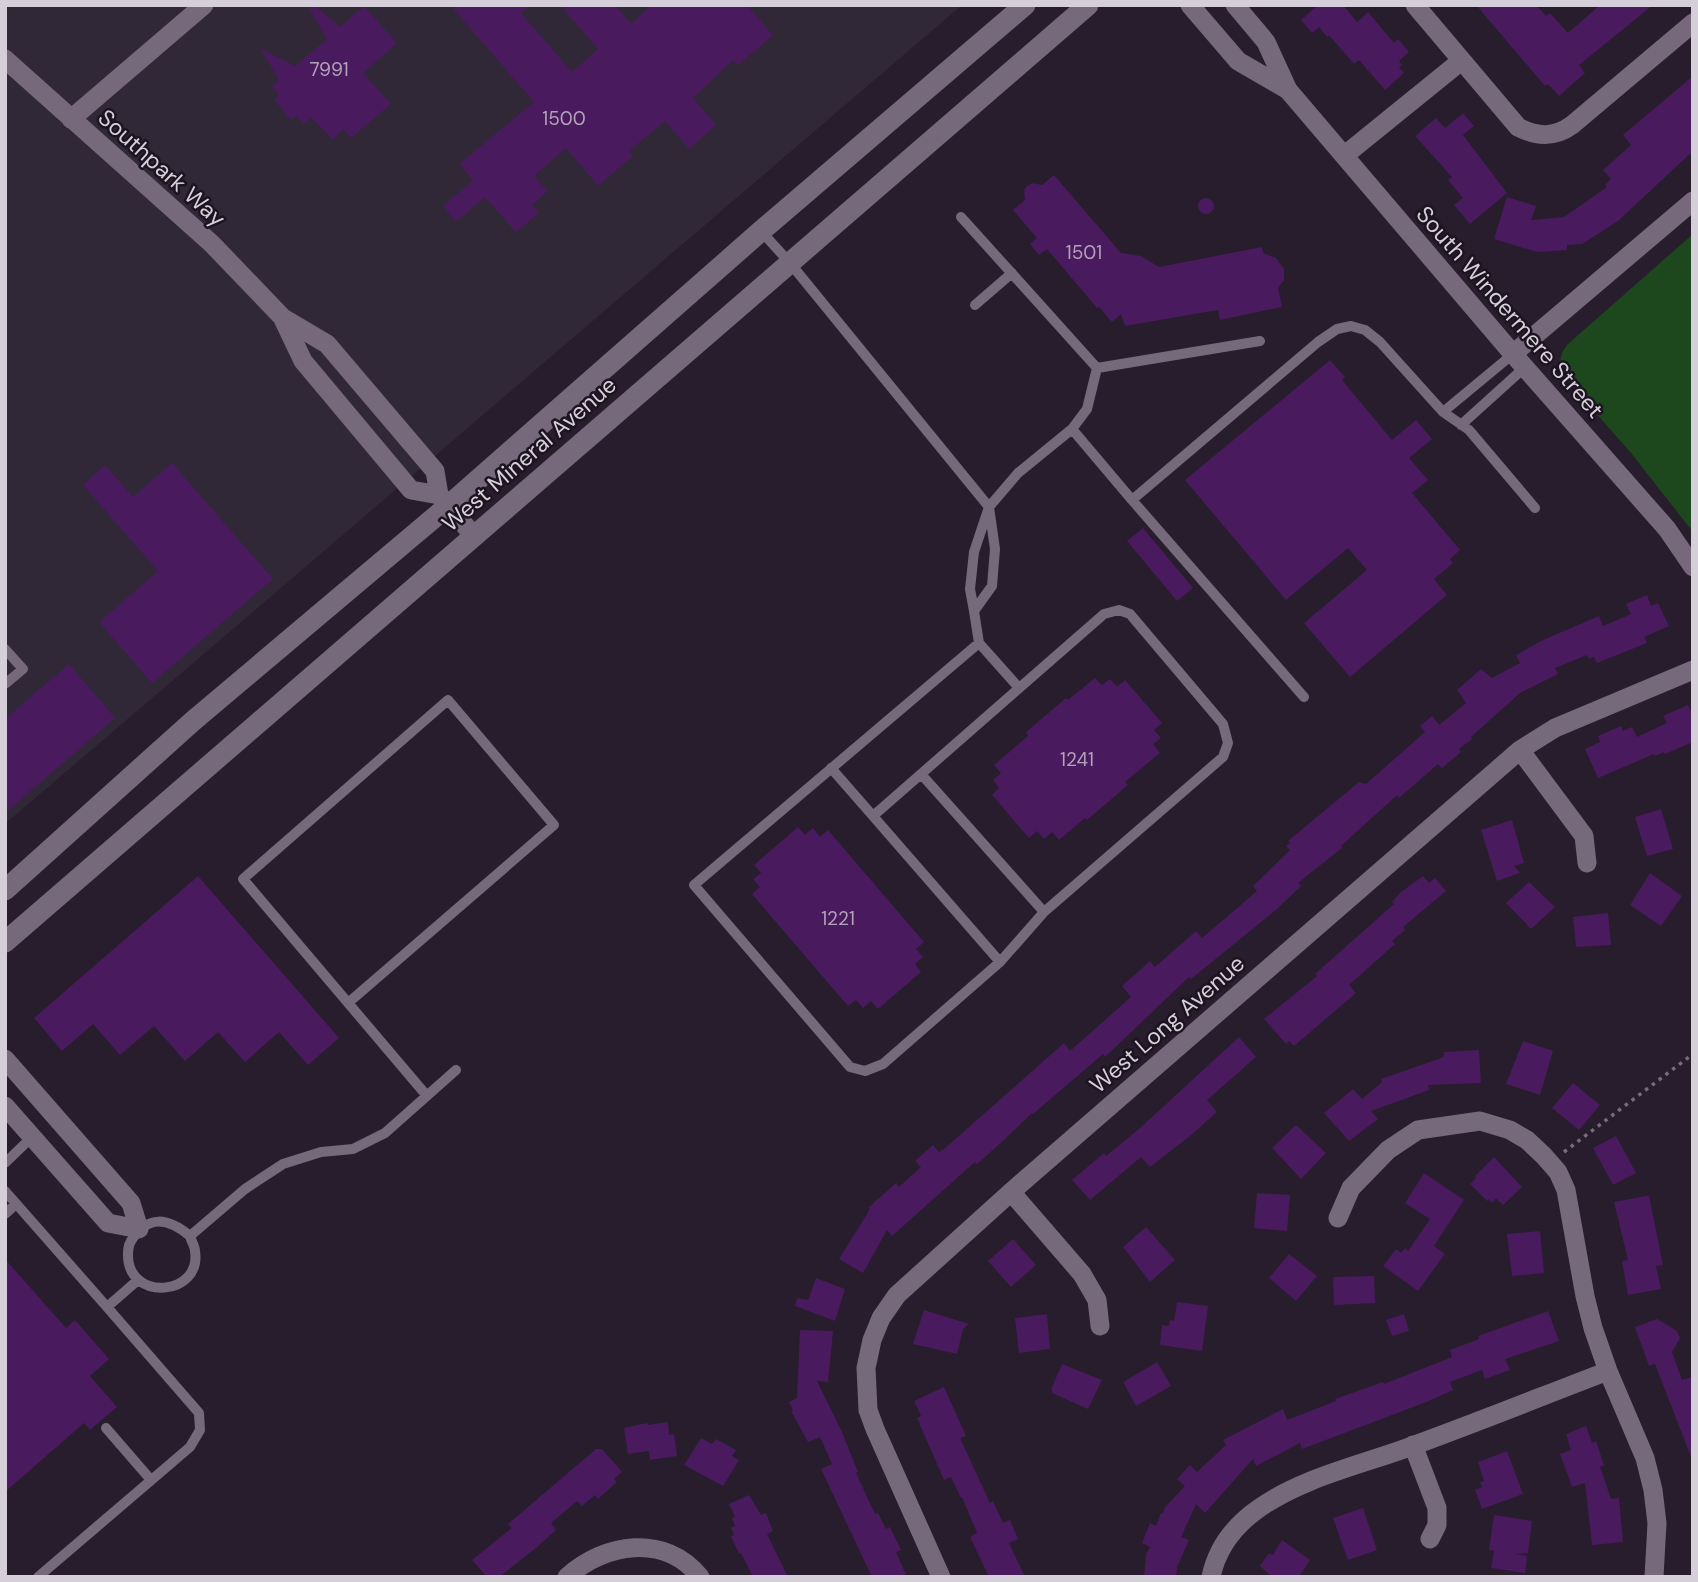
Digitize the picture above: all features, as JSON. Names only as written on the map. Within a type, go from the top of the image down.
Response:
[{"type":"main road","name":"West Mineral Avenue","points":[[5,890],[443,501],[1025,5]]},
{"type":"main road","name":"West Mineral Avenue","points":[[5,942],[1088,5]]},
{"type":"street","points":[[71,119],[204,5]]},
{"type":"street","name":"South Windermere Street","points":[[1189,5],[1238,61],[1288,90]]},
{"type":"street","name":"South Windermere Street","points":[[1235,5],[1266,42],[1288,90],[1518,361],[1667,529],[1693,567]]},
{"type":"street","points":[[1415,5],[1518,127],[1530,133],[1551,135],[1563,132],[1691,28]]},
{"type":"street","name":"Southpark Way","points":[[5,59],[212,244],[283,318],[327,344],[435,471],[443,501],[474,536]]},
{"type":"street","points":[[1345,155],[1461,61]]},
{"type":"street","points":[[1518,361],[1693,201]]},
{"type":"street","name":"Southpark Way","points":[[283,318],[303,361],[411,490],[443,501]]},
{"type":"street","name":"West Long Avenue","points":[[941,1577],[874,1429],[868,1410],[865,1387],[869,1353],[881,1318],[897,1295],[1011,1192],[1520,750],[1555,728],[1693,670]]},
{"type":"street","points":[[1520,750],[1584,836],[1587,863]]},
{"type":"street","points":[[5,1059],[131,1203],[139,1229],[108,1223],[5,1106]]},
{"type":"street","points":[[1338,1218],[1351,1188],[1388,1150],[1418,1130],[1457,1122],[1480,1121],[1510,1130],[1527,1140],[1551,1163],[1566,1190],[1585,1296],[1608,1371],[1645,1458],[1653,1490],[1657,1523],[1654,1577]]},
{"type":"street","points":[[1011,1192],[1087,1282],[1097,1300],[1100,1326]]},
{"type":"street","points":[[1210,1577],[1222,1544],[1237,1526],[1289,1489],[1413,1446],[1608,1371]]},
{"type":"street","points":[[1413,1446],[1437,1508],[1437,1525],[1430,1539]]},
{"type":"street","points":[[575,1571],[607,1551],[635,1547],[654,1549],[676,1558],[700,1577]]},
{"type":"lane","points":[[961,217],[1097,368]]},
{"type":"lane","points":[[761,231],[989,507],[995,549],[992,586],[974,611]]},
{"type":"lane","points":[[975,306],[1012,274]]},
{"type":"lane","points":[[1132,500],[1318,342],[1336,329],[1351,326],[1365,330],[1380,342],[1443,412],[1469,430],[1535,508]]},
{"type":"lane","points":[[1097,368],[1260,341]]},
{"type":"lane","points":[[1443,412],[1518,361]]},
{"type":"lane","points":[[1461,425],[1518,361]]},
{"type":"lane","points":[[1020,688],[979,643],[970,589],[974,552],[989,507],[1018,473],[1072,429],[1087,409],[1097,368]]},
{"type":"lane","points":[[1072,429],[1304,697]]},
{"type":"lane","points":[[873,816],[1104,614],[1119,610],[1130,614],[1223,724],[1228,743],[1223,757],[1044,912],[1000,962],[883,1064],[865,1071],[850,1067],[694,885],[979,643]]},
{"type":"lane","points":[[5,649],[23,669],[5,684]]},
{"type":"lane","points":[[348,1003],[554,825],[448,700],[243,879],[348,1003],[427,1096]]},
{"type":"lane","points":[[831,768],[1000,962]]},
{"type":"lane","points":[[921,774],[1044,912]]},
{"type":"lane","points":[[190,1236],[245,1189],[283,1164],[321,1152],[353,1149],[385,1133],[456,1070]]},
{"type":"lane","points":[[5,1163],[32,1137]]},
{"type":"lane","points":[[5,1191],[199,1413],[200,1430],[190,1447],[38,1577]]},
{"type":"lane","points":[[5,1213],[16,1203]]},
{"type":"lane","points":[[154,1222],[166,1222],[177,1225],[190,1236],[196,1252],[194,1268],[182,1283],[167,1289],[152,1288],[138,1280],[128,1264],[128,1245],[139,1229],[154,1222]]},
{"type":"lane","points":[[107,1307],[138,1280]]},
{"type":"lane","points":[[106,1428],[151,1479]]},
{"type":"path","points":[[1551,1163],[1693,1054]]},
{"type":"shaded area","points":[[5,5],[962,5],[5,824]]},
{"type":"green space","points":[[1693,234],[1693,532],[1631,453],[1565,378],[1560,360],[1568,344]]},
{"type":"building","points":[[307,5],[314,5],[340,27],[364,6],[397,43],[363,73],[391,104],[351,138],[344,129],[333,139],[311,118],[304,124],[296,116],[291,120],[274,100],[279,95],[272,86],[279,80],[260,48],[295,66],[327,39]]},
{"type":"building","points":[[450,5],[531,5],[521,13],[572,72],[598,49],[560,5],[615,5],[631,24],[651,5],[747,5],[773,35],[738,65],[733,60],[693,98],[716,125],[689,149],[665,121],[629,151],[633,156],[598,186],[566,148],[534,176],[548,191],[532,205],[539,213],[516,232],[485,197],[456,222],[443,206],[473,180],[459,164],[534,102]]},
{"type":"building","points":[[1318,5],[1343,5],[1357,22],[1368,12],[1394,43],[1398,39],[1409,52],[1399,61],[1402,65],[1399,67],[1404,73],[1385,90],[1359,60],[1354,64],[1319,27],[1312,33],[1301,20]]},
{"type":"building","points":[[1476,5],[1536,5],[1546,16],[1550,13],[1568,33],[1600,5],[1653,5],[1579,65],[1585,73],[1559,96],[1548,84],[1545,86]]},
{"type":"building","points":[[1693,76],[1693,151],[1618,221],[1582,244],[1567,245],[1567,250],[1537,252],[1494,239],[1507,197],[1536,206],[1531,220],[1564,217],[1607,187],[1605,185],[1611,179],[1603,170],[1631,145],[1623,135]]},
{"type":"building","points":[[1463,113],[1474,126],[1463,135],[1507,193],[1470,224],[1454,205],[1463,198],[1448,180],[1452,177],[1415,136],[1436,118],[1445,128]]},
{"type":"building","points":[[1054,175],[1121,253],[1141,256],[1159,267],[1262,247],[1263,253],[1276,258],[1284,269],[1284,280],[1278,288],[1282,307],[1220,320],[1218,310],[1125,326],[1121,314],[1112,322],[1047,249],[1039,255],[1030,244],[1037,238],[1013,210],[1025,200],[1024,190],[1027,186],[1032,183],[1042,185]]},
{"type":"building","points":[[1206,198],[1212,200],[1212,212],[1206,214],[1200,212],[1198,206],[1200,200]]},
{"type":"building","points":[[1330,360],[1345,377],[1342,380],[1392,440],[1416,420],[1432,439],[1409,458],[1428,480],[1412,493],[1460,550],[1450,559],[1453,563],[1434,579],[1447,595],[1350,677],[1304,623],[1367,570],[1348,548],[1286,600],[1185,480]]},
{"type":"building","points":[[172,463],[273,579],[152,683],[99,622],[158,571],[83,485],[105,465],[133,497]]},
{"type":"building","points":[[1143,528],[1193,588],[1177,601],[1127,541]]},
{"type":"building","points":[[1647,595],[1651,606],[1658,603],[1669,626],[1644,637],[1647,643],[1597,663],[1594,657],[1589,659],[1587,655],[1555,668],[1558,674],[1520,693],[1459,749],[1461,752],[1442,768],[1438,764],[1399,798],[1397,795],[1341,846],[1342,848],[1298,883],[1301,886],[1276,910],[1191,979],[1189,977],[1105,1057],[1103,1054],[1032,1113],[892,1236],[887,1230],[863,1273],[839,1259],[870,1209],[868,1208],[896,1183],[899,1187],[921,1167],[915,1161],[933,1145],[939,1152],[944,1149],[1064,1043],[1070,1051],[1131,997],[1122,986],[1150,961],[1155,967],[1196,931],[1202,938],[1257,891],[1253,886],[1290,850],[1286,846],[1290,843],[1288,841],[1359,782],[1366,784],[1425,732],[1420,726],[1432,716],[1439,725],[1466,703],[1457,690],[1481,669],[1492,678],[1520,663],[1516,655],[1543,640],[1599,616],[1603,626],[1631,614],[1626,604]]},
{"type":"building","points":[[69,664],[115,718],[5,813],[5,719]]},
{"type":"building","points":[[1095,678],[1102,685],[1110,679],[1117,687],[1125,680],[1162,723],[1154,730],[1161,738],[1153,744],[1160,753],[1125,782],[1128,785],[1059,840],[1052,832],[1044,839],[1037,831],[1029,838],[992,795],[999,788],[993,780],[1001,773],[994,765],[1028,736],[1026,732],[1066,698],[1068,700]]},
{"type":"building","points":[[1688,705],[1693,716],[1693,742],[1665,754],[1654,754],[1598,778],[1585,749],[1600,742],[1598,736],[1621,726],[1623,731],[1632,727],[1637,737],[1667,723],[1663,716]]},
{"type":"building","points":[[1661,809],[1673,849],[1647,856],[1635,817]]},
{"type":"building","points":[[1512,820],[1524,863],[1514,866],[1520,873],[1497,881],[1481,830]]},
{"type":"building","points":[[798,827],[805,835],[813,828],[820,837],[828,830],[924,942],[916,949],[923,957],[915,964],[921,972],[878,1009],[871,1001],[863,1008],[856,1000],[848,1006],[752,894],[760,887],[753,879],[761,873],[754,865]]},
{"type":"building","points":[[1650,873],[1682,896],[1661,926],[1630,905]]},
{"type":"building","points":[[198,876],[339,1038],[308,1065],[279,1032],[245,1062],[218,1032],[185,1061],[154,1026],[120,1055],[93,1024],[62,1051],[34,1018]]},
{"type":"building","points":[[1423,876],[1429,883],[1435,878],[1446,891],[1403,927],[1405,930],[1392,941],[1395,944],[1349,985],[1356,993],[1294,1046],[1289,1041],[1286,1044],[1264,1019],[1317,976],[1315,974],[1394,904],[1392,902],[1401,892]]},
{"type":"building","points":[[1529,882],[1555,907],[1531,929],[1506,903]]},
{"type":"building","points":[[1608,913],[1611,945],[1576,947],[1573,917]]},
{"type":"building","points":[[1239,1037],[1256,1057],[1207,1100],[1217,1112],[1150,1167],[1141,1157],[1090,1200],[1072,1180],[1104,1153],[1106,1156],[1139,1129]]},
{"type":"building","points":[[1523,1041],[1553,1051],[1540,1095],[1506,1084]]},
{"type":"building","points":[[1479,1050],[1481,1083],[1428,1085],[1429,1090],[1371,1111],[1378,1119],[1349,1141],[1324,1113],[1353,1089],[1362,1099],[1382,1082],[1381,1079],[1444,1057],[1444,1052]]},
{"type":"building","points":[[1573,1083],[1600,1105],[1579,1130],[1552,1108]]},
{"type":"building","points":[[1296,1125],[1326,1153],[1301,1179],[1272,1148]]},
{"type":"building","points":[[1616,1136],[1636,1173],[1613,1185],[1593,1148]]},
{"type":"building","points":[[1494,1157],[1522,1187],[1503,1205],[1496,1198],[1492,1203],[1489,1199],[1487,1201],[1470,1184]]},
{"type":"building","points":[[1424,1173],[1464,1200],[1434,1246],[1445,1254],[1418,1291],[1383,1266],[1396,1249],[1401,1253],[1405,1248],[1408,1251],[1430,1219],[1405,1203]]},
{"type":"building","points":[[1257,1193],[1290,1195],[1287,1231],[1254,1228]]},
{"type":"building","points":[[1649,1196],[1663,1265],[1656,1266],[1661,1289],[1628,1295],[1622,1261],[1628,1260],[1614,1202]]},
{"type":"building","points":[[1146,1227],[1175,1260],[1150,1282],[1123,1247]]},
{"type":"building","points":[[1540,1231],[1544,1273],[1512,1276],[1507,1234]]},
{"type":"building","points":[[1013,1239],[1036,1265],[1011,1287],[988,1261]]},
{"type":"building","points":[[1289,1254],[1317,1276],[1296,1301],[1269,1278]]},
{"type":"building","points":[[5,1259],[66,1328],[75,1320],[109,1359],[90,1376],[117,1407],[90,1430],[84,1423],[5,1492]]},
{"type":"building","points":[[1374,1276],[1375,1303],[1334,1305],[1333,1277]]},
{"type":"building","points":[[816,1278],[845,1289],[835,1321],[795,1306],[797,1298],[808,1300]]},
{"type":"building","points":[[1177,1302],[1208,1306],[1202,1351],[1160,1345],[1162,1325],[1169,1326],[1170,1320],[1174,1321]]},
{"type":"building","points":[[924,1310],[969,1324],[963,1329],[957,1354],[913,1344]]},
{"type":"building","points":[[1548,1311],[1559,1341],[1505,1359],[1510,1370],[1485,1379],[1482,1370],[1450,1382],[1453,1390],[1429,1401],[1302,1449],[1300,1443],[1256,1466],[1253,1459],[1205,1513],[1196,1504],[1181,1537],[1189,1540],[1177,1567],[1176,1577],[1144,1577],[1146,1554],[1150,1547],[1142,1543],[1150,1523],[1156,1526],[1165,1507],[1185,1486],[1177,1479],[1190,1465],[1197,1472],[1226,1445],[1223,1440],[1283,1409],[1287,1420],[1336,1401],[1335,1399],[1383,1382],[1384,1384],[1452,1357],[1450,1350],[1479,1339],[1478,1336]]},
{"type":"building","points":[[1047,1314],[1050,1349],[1019,1353],[1015,1318]]},
{"type":"building","points":[[1404,1314],[1409,1331],[1392,1336],[1386,1320]]},
{"type":"building","points":[[1657,1319],[1677,1331],[1680,1338],[1672,1352],[1682,1380],[1693,1377],[1693,1457],[1655,1364],[1649,1366],[1635,1327]]},
{"type":"building","points":[[800,1330],[833,1331],[828,1382],[817,1381],[842,1432],[858,1472],[856,1473],[875,1514],[878,1513],[886,1529],[890,1527],[901,1550],[896,1552],[907,1577],[872,1577],[821,1469],[832,1464],[820,1437],[808,1442],[791,1411],[789,1402],[797,1398]]},
{"type":"building","points":[[1157,1362],[1171,1386],[1136,1406],[1123,1382]]},
{"type":"building","points":[[1062,1364],[1102,1380],[1088,1409],[1052,1393]]},
{"type":"building","points":[[944,1387],[966,1436],[960,1438],[990,1503],[993,1501],[1003,1523],[1010,1520],[1018,1539],[1009,1543],[1025,1577],[989,1577],[970,1537],[977,1533],[962,1497],[951,1477],[944,1480],[917,1418],[921,1416],[914,1401]]},
{"type":"building","points":[[668,1422],[669,1435],[674,1434],[677,1456],[650,1460],[649,1451],[628,1454],[624,1428]]},
{"type":"building","points":[[1586,1426],[1592,1443],[1596,1441],[1604,1465],[1600,1467],[1611,1499],[1619,1498],[1623,1542],[1592,1545],[1585,1483],[1572,1487],[1560,1454],[1571,1450],[1566,1434]]},
{"type":"building","points":[[701,1438],[712,1444],[716,1439],[736,1450],[732,1456],[739,1460],[723,1486],[684,1465]]},
{"type":"building","points":[[596,1449],[602,1449],[622,1472],[614,1479],[617,1482],[598,1499],[595,1495],[582,1506],[577,1501],[551,1523],[556,1530],[536,1548],[499,1577],[487,1577],[472,1560],[512,1528],[508,1524]]},
{"type":"building","points":[[1507,1451],[1523,1494],[1482,1509],[1475,1490],[1482,1487],[1480,1482],[1484,1481],[1478,1462]]},
{"type":"building","points":[[749,1495],[761,1515],[766,1513],[773,1531],[767,1534],[788,1577],[753,1577],[741,1553],[739,1554],[731,1536],[734,1535],[731,1528],[735,1526],[732,1518],[735,1517],[729,1504]]},
{"type":"building","points":[[1363,1508],[1377,1550],[1348,1560],[1333,1518]]},
{"type":"building","points":[[1494,1515],[1532,1521],[1528,1553],[1515,1554],[1527,1556],[1525,1573],[1491,1568],[1494,1551],[1489,1550]]},
{"type":"building","points":[[1282,1540],[1310,1560],[1299,1577],[1272,1577],[1260,1566],[1269,1553],[1273,1555]]}]
